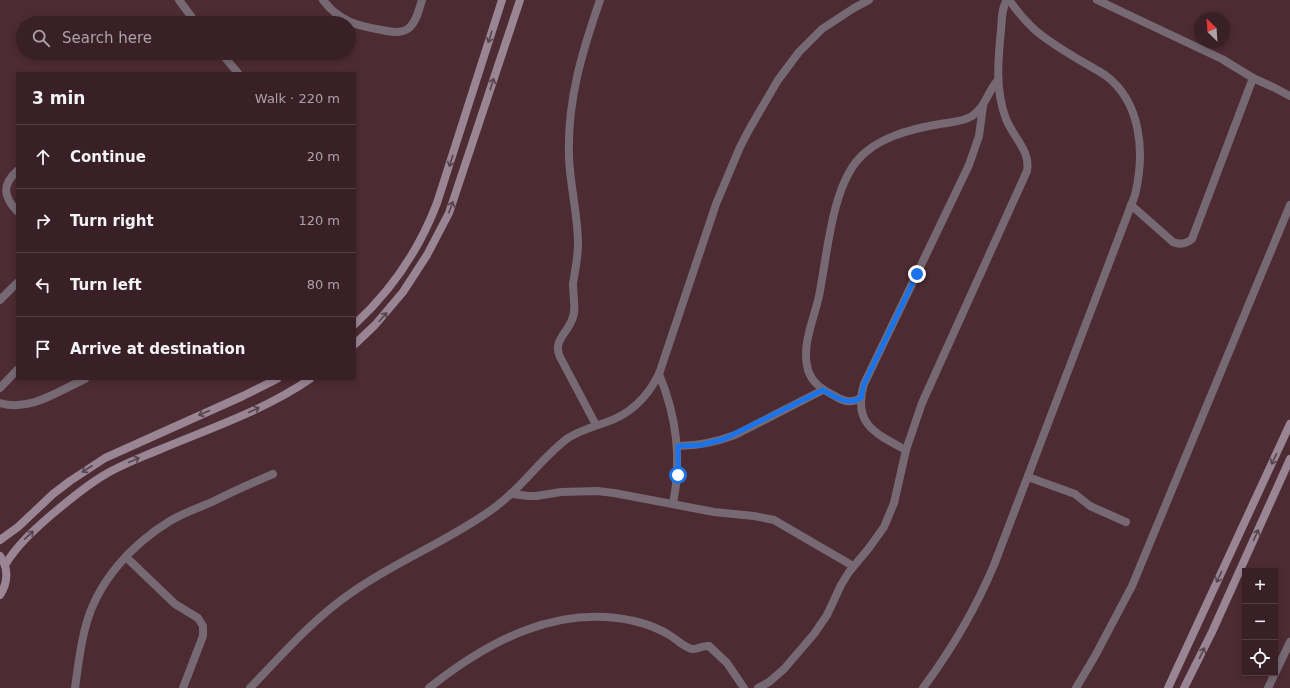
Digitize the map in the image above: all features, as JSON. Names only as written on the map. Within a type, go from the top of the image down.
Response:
[{"type":"street","points":[[179,0],[191,16]]},
{"type":"street","points":[[323,0],[333,12],[340,16]]},
{"type":"street","points":[[356,24],[362,27],[394,32],[404,31],[412,25],[422,0]]},
{"type":"street","points":[[356,323],[369,311],[395,281],[416,248],[431,219],[502,0]]},
{"type":"street","points":[[356,343],[375,325],[403,292],[427,255],[449,213],[520,0]]},
{"type":"street","points":[[596,425],[557,349],[559,341],[574,315],[573,283],[578,245],[569,155],[571,114],[577,73],[584,46],[600,0]]},
{"type":"street","points":[[250,688],[314,623],[343,598],[480,518],[513,494],[562,443],[578,432],[614,419],[633,408],[648,393],[659,374],[716,204],[740,147],[750,128],[778,80],[799,52],[822,29],[869,0]]},
{"type":"street","points":[[758,688],[773,679],[784,669],[814,634],[827,615],[841,585],[854,566],[877,538],[889,515],[897,491],[906,450],[922,403],[1027,172],[1027,155],[1006,118],[998,80],[1003,7],[1008,0],[1025,21],[1035,30],[1119,87],[1128,100],[1137,131],[1140,154],[1139,176],[1135,195],[983,592],[955,642],[923,688]]},
{"type":"street","points":[[1097,0],[1222,59],[1253,78],[1290,96]]},
{"type":"street","points":[[227,60],[237,72]]},
{"type":"street","points":[[1131,205],[1176,244],[1185,244],[1192,238],[1253,78]]},
{"type":"street","points":[[861,398],[852,401],[845,401],[823,390],[813,380],[806,362],[807,346],[818,300],[834,216],[843,187],[851,169],[863,155],[882,141],[915,129],[966,119],[976,113],[983,105],[990,90],[998,80]]},
{"type":"street","points":[[906,450],[876,434],[864,418],[861,398],[864,384],[969,165],[979,136],[983,105]]},
{"type":"street","points":[[16,172],[8,182],[6,193],[11,204],[16,210]]},
{"type":"street","points":[[1076,688],[1099,649],[1132,586],[1290,205]]},
{"type":"street","points":[[0,300],[16,284]]},
{"type":"street","points":[[0,388],[16,371]]},
{"type":"street","points":[[659,374],[670,402],[678,446],[678,475],[673,504]]},
{"type":"street","points":[[0,403],[17,406],[32,403],[83,380]]},
{"type":"street","points":[[0,540],[18,527],[70,481],[105,458],[275,380]]},
{"type":"street","points":[[5,565],[14,550],[28,536],[76,494],[106,474],[258,408],[308,380]]},
{"type":"street","points":[[678,446],[701,445],[724,439],[823,390]]},
{"type":"street","points":[[1168,688],[1290,424]]},
{"type":"street","points":[[1184,688],[1212,632],[1290,459]]},
{"type":"street","points":[[76,688],[80,648],[92,608],[107,580],[126,557],[147,537],[172,520],[273,474]]},
{"type":"street","points":[[1028,477],[1071,492],[1090,506],[1126,522]]},
{"type":"street","points":[[513,494],[536,496],[579,490],[597,491],[714,512],[754,516],[774,520],[854,566]]},
{"type":"street","points":[[0,556],[5,565],[6,580],[5,587],[0,595]]},
{"type":"street","points":[[126,557],[175,604],[198,618],[203,626],[203,636],[183,688]]},
{"type":"street","points":[[430,688],[458,666],[521,632],[550,622],[585,617],[613,618],[635,621],[651,626],[670,635],[689,648],[695,649],[705,645],[709,646],[727,663],[744,688]]},
{"type":"street","points":[[1268,688],[1290,642]]},
{"type":"route","points":[[678,475],[678,446],[713,443],[735,435],[823,390],[848,402],[861,398],[864,384],[917,274]]}]
